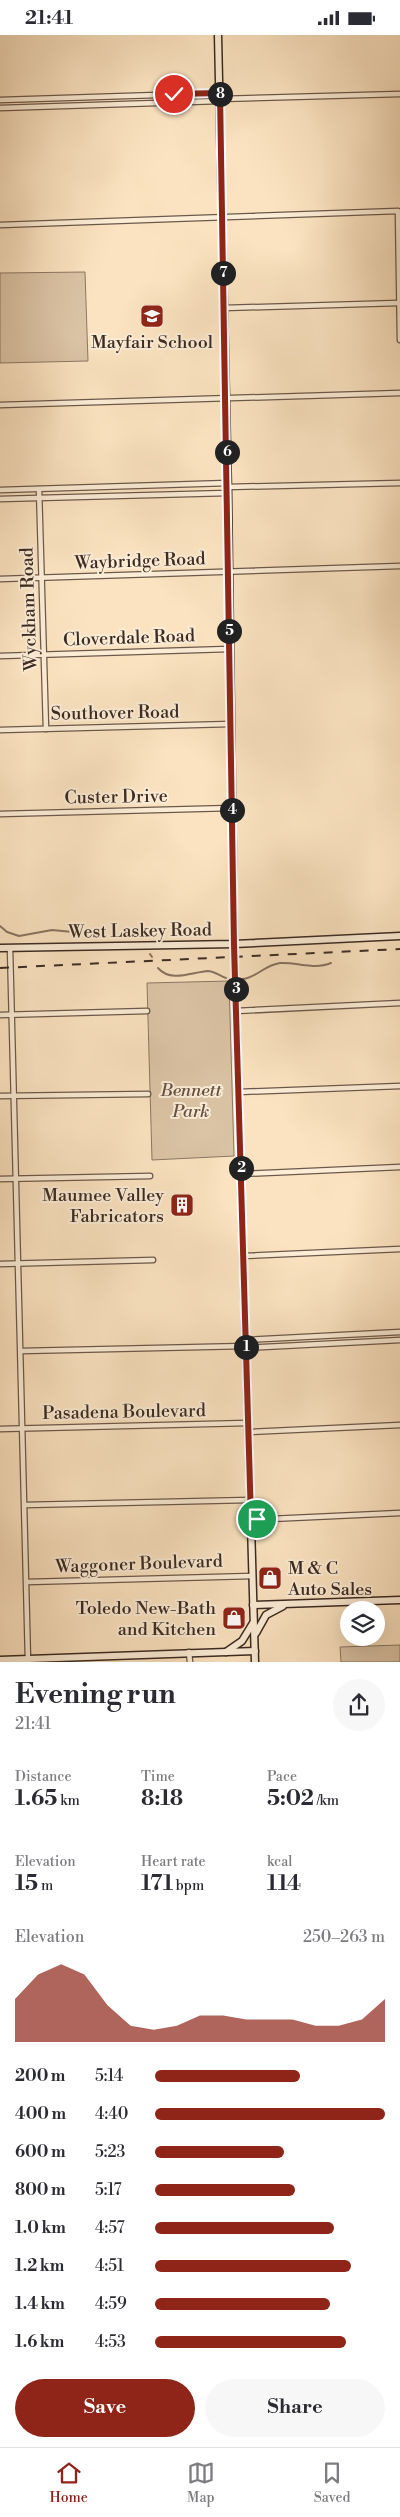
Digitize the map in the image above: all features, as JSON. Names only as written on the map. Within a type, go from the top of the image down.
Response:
[{"type":"street","points":[[218,35],[228,488],[234,945],[255,1662]]},
{"type":"street","points":[[0,108],[129,104],[220,98],[400,94]]},
{"type":"street","points":[[0,100],[129,96],[220,98]]},
{"type":"street","points":[[129,96],[129,104]]},
{"type":"street","points":[[96,97],[96,105]]},
{"type":"street","points":[[0,225],[398,211],[400,340]]},
{"type":"street","points":[[224,308],[399,303]]},
{"type":"street","points":[[0,405],[400,393]]},
{"type":"street","points":[[0,490],[228,488],[400,483]]},
{"type":"street","points":[[0,499],[228,488]]},
{"type":"street","name":"Wyckham Road","points":[[39,489],[46,729]]},
{"type":"street","name":"Waybridge Road","points":[[0,579],[400,566]]},
{"type":"street","name":"Cloverdale Road","points":[[0,656],[229,649]]},
{"type":"street","name":"Southover Road","points":[[0,730],[231,724]]},
{"type":"street","name":"Custer Drive","points":[[0,814],[232,808]]},
{"type":"street","name":"West Laskey Road","points":[[0,948],[234,945],[400,935]]},
{"type":"street","points":[[10,948],[28,1660]]},
{"type":"street","points":[[236,1011],[400,1003]]},
{"type":"street","points":[[0,1015],[147,1011]]},
{"type":"street","points":[[239,1092],[400,1086]]},
{"type":"street","points":[[0,1097],[148,1094]]},
{"type":"street","points":[[241,1174],[400,1167]]},
{"type":"street","points":[[0,1179],[150,1176]]},
{"type":"street","points":[[243,1256],[400,1249]]},
{"type":"street","points":[[0,1264],[153,1259]]},
{"type":"street","points":[[246,1345],[336,1335],[400,1332]]},
{"type":"street","points":[[336,1335],[337,1343]]},
{"type":"street","points":[[21,1351],[400,1340]]},
{"type":"street","name":"Pasadena Boulevard","points":[[0,1429],[248,1423]]},
{"type":"street","points":[[248,1433],[400,1425]]},
{"type":"street","points":[[25,1505],[250,1500]]},
{"type":"street","points":[[251,1520],[400,1513]]},
{"type":"street","name":"Waggoner Boulevard","points":[[27,1582],[252,1576]]},
{"type":"street","points":[[253,1605],[400,1600]]},
{"type":"street","points":[[254,1641],[258,1626],[264,1617],[287,1604]]},
{"type":"street","points":[[225,1652],[242,1641],[254,1622]]},
{"type":"street","points":[[0,1660],[120,1659],[190,1653],[255,1651]]},
{"type":"street","points":[[190,1653],[190,1662]]},
{"type":"green space","points":[[85,272],[88,361],[0,363],[0,273]]},
{"type":"green space","name":"Bennett Park","points":[[229,981],[234,1156],[152,1160],[147,983]]},
{"type":"green space","points":[[400,1645],[400,1662],[341,1662],[340,1647]]},
{"type":"waterway","points":[[0,926],[7,932],[19,936],[52,930],[104,935]]},
{"type":"waterway","points":[[243,979],[280,963],[312,966],[331,963]]},
{"type":"waterway","points":[[158,968],[169,975],[175,976],[208,971],[226,978]]},
{"type":"railway","points":[[0,968],[400,949]]},
{"type":"place","name":"Mayfair School","points":[[152,316]]},
{"type":"place","name":"Maumee Valley Fabricators","points":[[182,1205]]},
{"type":"place","name":"M & C Auto Sales","points":[[270,1578]]},
{"type":"place","name":"Toledo New-Bath and Kitchen","points":[[234,1618]]},
{"type":"route","points":[[174,94],[220,93],[234,945],[251,1520],[257,1519]]}]
